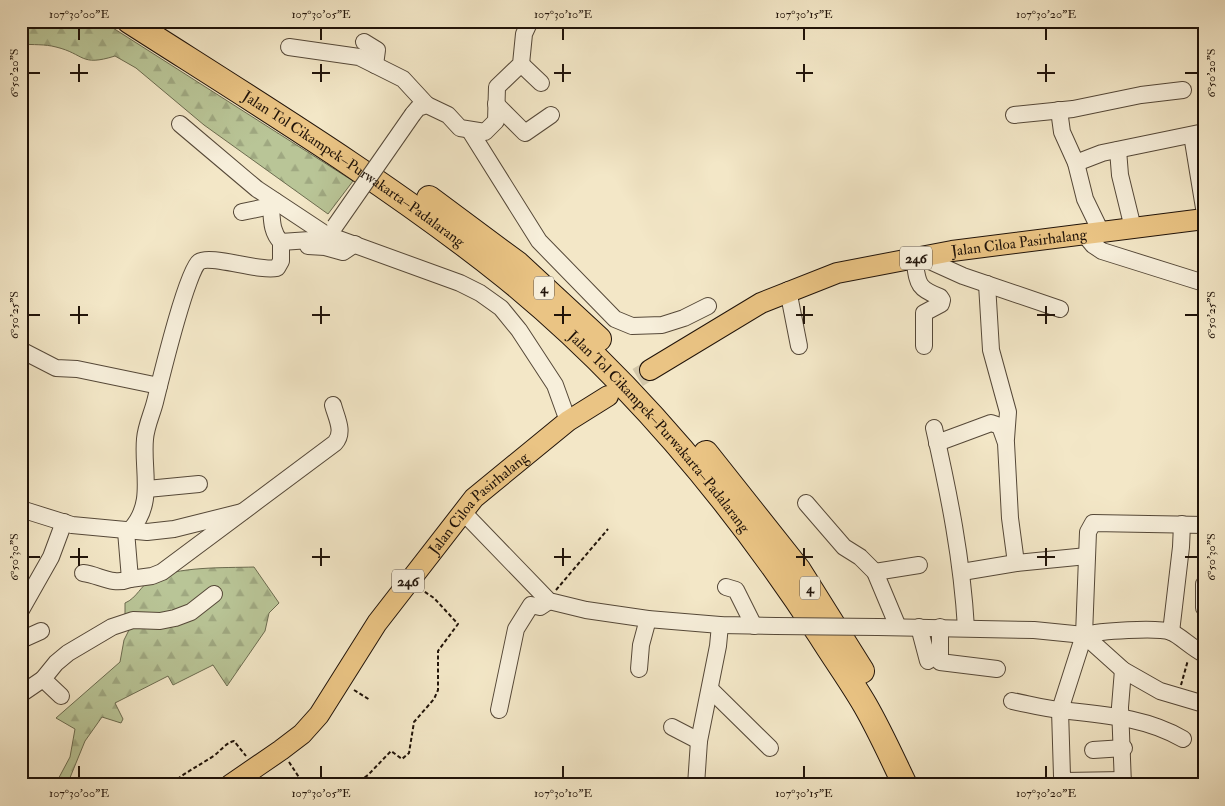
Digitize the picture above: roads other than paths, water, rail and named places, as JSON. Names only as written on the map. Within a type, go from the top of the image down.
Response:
[{"type":"highway","name":"Jalan Tol Cikampek–Purwakarta–Padalarang","points":[[129,21],[335,152],[439,225],[508,280],[618,381],[653,416],[709,481],[782,578],[865,706],[905,785]]},
{"type":"highway","name":"Jalan Tol Cikampek–Purwakarta–Padalarang","points":[[159,21],[386,168],[456,217],[518,264],[604,344],[669,410],[726,476],[798,569],[879,698],[924,785]]},
{"type":"main road","name":"Jalan Ciloa Pasirhalang","points":[[650,370],[731,320],[788,290],[837,273],[962,249],[1204,219]]},
{"type":"main road","name":"Jalan Ciloa Pasirhalang","points":[[230,785],[302,734],[319,715],[376,623],[474,498],[568,422],[608,396]]},
{"type":"street","points":[[289,47],[359,58],[403,79],[420,110],[448,116],[460,128],[485,132],[493,126],[496,120],[497,88],[521,64],[524,34],[530,21]]},
{"type":"street","points":[[364,42],[377,50],[375,65]]},
{"type":"street","points":[[521,64],[541,83]]},
{"type":"street","points":[[1014,115],[1101,104],[1141,95],[1183,90]]},
{"type":"street","points":[[496,104],[525,133],[550,115]]},
{"type":"street","points":[[281,242],[310,240],[330,232],[420,110]]},
{"type":"street","points":[[1059,110],[1062,132],[1076,163],[1085,199],[1093,245],[1102,251],[1204,284]]},
{"type":"street","points":[[180,124],[273,203],[355,244],[444,279],[460,283],[480,293],[501,308],[555,384],[568,422]]},
{"type":"street","points":[[470,131],[539,241],[616,319],[632,326],[662,325],[684,318],[708,306]]},
{"type":"street","points":[[1076,163],[1118,150],[1198,133],[1204,208]]},
{"type":"street","points":[[1118,150],[1120,175],[1133,228]]},
{"type":"street","points":[[242,212],[273,203]]},
{"type":"street","points":[[128,530],[139,520],[145,504],[147,489],[145,437],[185,291],[198,262],[218,261],[265,269],[278,268],[281,261],[281,242],[275,236],[273,203]]},
{"type":"street","points":[[308,246],[327,247],[343,252],[355,244]]},
{"type":"street","points":[[924,346],[924,313],[926,310],[941,304],[942,300],[940,297],[924,291],[918,284],[918,258],[1060,309]]},
{"type":"street","points":[[987,284],[991,350],[1008,412],[1006,442],[1010,518],[1016,563]]},
{"type":"street","points":[[788,290],[800,346]]},
{"type":"street","points":[[21,350],[56,368],[78,369],[159,386]]},
{"type":"street","points":[[83,573],[94,574],[116,583],[152,576],[162,572],[199,547],[339,438],[340,430],[333,405]]},
{"type":"street","points":[[966,628],[962,572],[955,528],[935,435],[992,423],[1000,426],[1006,442]]},
{"type":"street","points":[[147,489],[200,484]]},
{"type":"street","points":[[806,503],[844,547],[860,557],[875,572],[898,627]]},
{"type":"street","points":[[21,509],[64,522],[148,532],[242,512]]},
{"type":"street","points":[[462,512],[549,601],[586,610],[648,619],[720,625],[878,628],[940,627],[1034,630],[1084,635],[1107,631],[1171,632],[1197,651]]},
{"type":"street","points":[[21,610],[51,558],[64,522]]},
{"type":"street","points":[[1123,670],[1123,782],[1064,780],[1060,710],[1084,635],[1088,532],[1093,523],[1204,525]]},
{"type":"street","points":[[1171,632],[1182,524]]},
{"type":"street","points":[[128,530],[130,579]]},
{"type":"street","points":[[962,572],[1016,563],[1087,556]]},
{"type":"street","points":[[875,572],[919,565]]},
{"type":"street","points":[[1204,584],[1204,608]]},
{"type":"street","points":[[726,587],[736,590],[754,626]]},
{"type":"street","points":[[21,694],[43,679],[56,663],[68,653],[112,627],[133,620],[160,621],[175,618],[191,612],[214,594]]},
{"type":"street","points":[[498,710],[516,629],[531,605],[540,607],[549,601]]},
{"type":"street","points":[[639,670],[641,644],[648,619]]},
{"type":"street","points":[[696,785],[699,741],[710,689],[720,625]]},
{"type":"street","points":[[940,627],[940,662],[997,669]]},
{"type":"street","points":[[919,628],[928,661]]},
{"type":"street","points":[[21,640],[41,631]]},
{"type":"street","points":[[1084,635],[1123,670],[1160,691],[1204,704]]},
{"type":"street","points":[[43,679],[61,696]]},
{"type":"street","points":[[710,689],[770,748]]},
{"type":"street","points":[[1012,701],[1060,710],[1144,721],[1165,729],[1183,739]]},
{"type":"street","points":[[672,727],[699,741]]},
{"type":"street","points":[[1093,750],[1124,748]]},
{"type":"tunnel","points":[[612,393],[650,370]]}]
